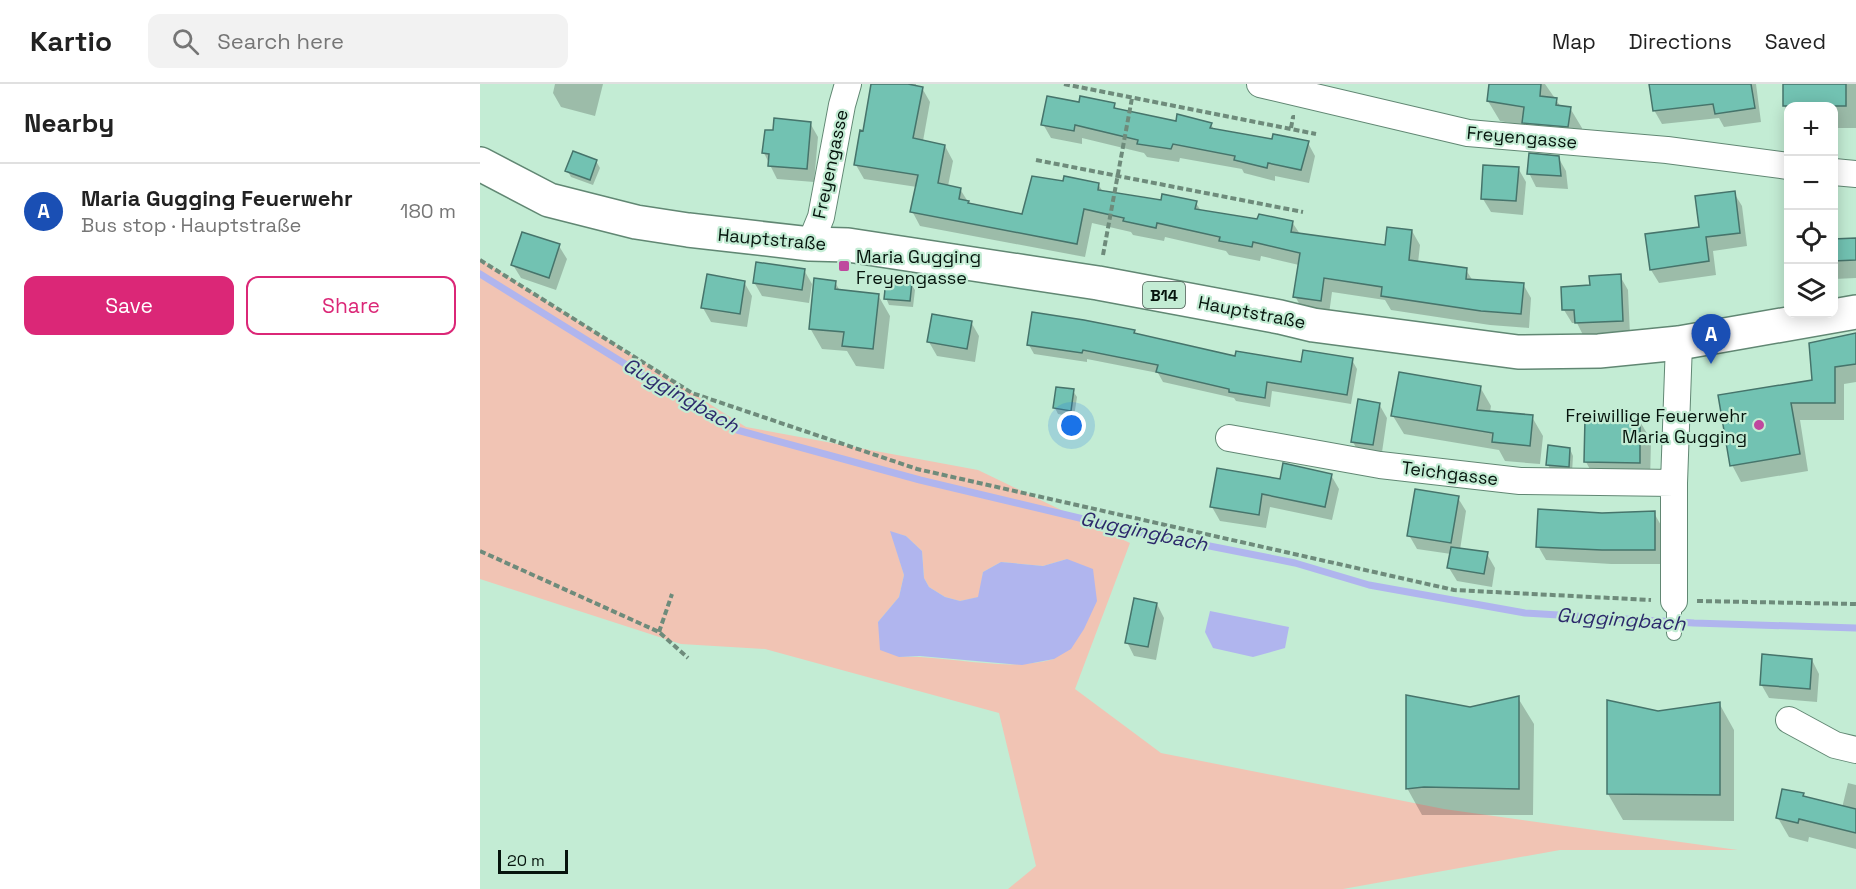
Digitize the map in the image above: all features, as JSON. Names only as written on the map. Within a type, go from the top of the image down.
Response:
[{"type":"main road","name":"Hauptstraße","points":[[480,164],[549,200],[636,222],[810,244],[848,245],[1098,283],[1313,325],[1518,352],[1599,351],[1679,343],[1856,312]]},
{"type":"street","name":"Freyengasse","points":[[810,244],[821,217],[848,84]]},
{"type":"street","name":"Freyengasse","points":[[1260,84],[1468,133],[1667,150],[1784,165]]},
{"type":"street","points":[[1838,172],[1856,174]]},
{"type":"street","points":[[1674,601],[1674,483],[1679,343]]},
{"type":"street","name":"Teichgasse","points":[[1229,438],[1380,465],[1520,481],[1674,483]]},
{"type":"street","points":[[1789,720],[1835,744],[1856,750]]},
{"type":"lane","points":[[1674,601],[1674,633]]},
{"type":"path","points":[[1064,84],[1316,134]]},
{"type":"path","points":[[1098,283],[1132,97]]},
{"type":"path","points":[[1036,160],[1303,212]]},
{"type":"path","points":[[480,260],[692,393],[917,469],[1454,590],[1674,601],[1856,604]]},
{"type":"path","points":[[480,551],[659,632],[688,658]]},
{"type":"path","points":[[659,632],[672,594]]},
{"type":"shaded area","points":[[480,259],[746,427],[978,470],[1130,543],[1075,689],[1161,753],[1444,809],[1738,850],[1560,850],[1343,889],[1008,889],[1036,866],[999,713],[765,649],[681,644],[480,579]],"holes":[[[891,532],[906,536],[922,551],[924,578],[929,587],[945,597],[960,601],[979,597],[983,572],[1001,562],[1043,566],[1067,559],[1054,659],[1035,663],[997,664],[899,657],[878,622],[899,597],[904,575]]]},
{"type":"water","points":[[890,531],[906,536],[922,551],[924,578],[929,587],[945,597],[960,601],[978,597],[983,572],[1001,562],[1043,566],[1067,559],[1093,569],[1097,601],[1084,629],[1071,649],[1054,659],[1022,665],[920,656],[899,657],[880,650],[878,622],[899,597],[904,575]]},
{"type":"water","points":[[1210,611],[1289,627],[1285,648],[1253,657],[1213,648],[1205,632]]},
{"type":"building","points":[[871,84],[908,84],[923,87],[913,138],[945,145],[938,183],[961,188],[959,199],[969,201],[968,203],[1022,214],[1032,176],[1063,181],[1064,176],[1099,183],[1098,190],[1161,200],[1162,194],[1197,201],[1195,209],[1257,219],[1259,214],[1293,221],[1291,232],[1385,245],[1387,227],[1412,230],[1409,260],[1467,268],[1466,279],[1524,283],[1521,314],[1481,311],[1381,296],[1382,287],[1324,278],[1321,301],[1293,297],[1300,253],[1253,242],[1252,247],[1219,241],[1220,237],[1157,223],[1156,228],[1084,209],[1077,244],[910,212],[918,175],[854,165],[860,130],[863,131]]},
{"type":"building","points":[[1489,84],[1541,84],[1540,96],[1557,98],[1556,105],[1571,107],[1568,127],[1522,123],[1524,107],[1487,101]]},
{"type":"building","points":[[1649,84],[1751,84],[1755,108],[1715,114],[1713,104],[1653,111]]},
{"type":"building","points":[[1783,84],[1846,84],[1846,106],[1838,106],[1838,102],[1784,102],[1783,106]]},
{"type":"building","points":[[1047,96],[1079,102],[1080,96],[1115,103],[1114,108],[1176,121],[1177,114],[1212,123],[1210,128],[1272,139],[1273,134],[1309,141],[1301,170],[1268,163],[1267,168],[1234,160],[1235,156],[1173,144],[1171,149],[1137,144],[1138,140],[1075,125],[1074,131],[1041,125]]},
{"type":"building","points":[[774,118],[811,122],[807,169],[768,166],[769,154],[762,153],[765,130],[773,130]]},
{"type":"building","points":[[573,151],[597,160],[590,180],[565,171]]},
{"type":"building","points":[[1529,153],[1559,156],[1561,176],[1527,174]]},
{"type":"building","points":[[1483,165],[1519,167],[1516,201],[1481,199]]},
{"type":"building","points":[[1735,191],[1740,233],[1706,237],[1709,261],[1650,270],[1645,234],[1699,227],[1695,196]]},
{"type":"building","points":[[522,232],[560,244],[549,278],[511,265]]},
{"type":"building","points":[[1856,238],[1856,260],[1838,261],[1838,239]]},
{"type":"building","points":[[756,262],[805,269],[802,290],[753,283]]},
{"type":"building","points":[[707,274],[745,281],[740,314],[701,308]]},
{"type":"building","points":[[1621,274],[1623,321],[1575,323],[1574,310],[1562,310],[1561,287],[1590,285],[1589,276]]},
{"type":"building","points":[[814,278],[836,281],[835,289],[879,294],[873,349],[842,346],[844,332],[809,329]]},
{"type":"building","points":[[886,280],[912,282],[910,301],[884,299]]},
{"type":"building","points":[[1032,312],[1135,330],[1134,333],[1235,356],[1236,351],[1301,362],[1303,350],[1353,358],[1347,395],[1267,382],[1265,398],[1229,392],[1229,389],[1156,372],[1158,365],[1083,350],[1082,353],[1027,345]]},
{"type":"building","points":[[932,314],[972,321],[967,349],[927,342]]},
{"type":"building","name":"Freiwillige Feuerwehr Maria Gugging","points":[[1856,333],[1856,364],[1835,367],[1835,403],[1791,403],[1800,454],[1730,466],[1718,395],[1812,380],[1809,343]]},
{"type":"building","points":[[1399,372],[1481,386],[1477,410],[1533,415],[1530,446],[1492,442],[1493,433],[1391,416]]},
{"type":"building","points":[[1056,387],[1074,389],[1071,411],[1053,408]]},
{"type":"building","points":[[1358,399],[1380,403],[1373,445],[1351,442]]},
{"type":"building","points":[[1585,418],[1640,419],[1640,463],[1584,462]]},
{"type":"building","points":[[1548,445],[1570,448],[1569,467],[1546,465]]},
{"type":"building","points":[[1283,463],[1332,474],[1325,507],[1262,494],[1259,515],[1210,507],[1217,468],[1280,479]]},
{"type":"building","points":[[1415,489],[1459,496],[1451,543],[1407,536]]},
{"type":"building","points":[[1538,509],[1602,513],[1655,511],[1655,550],[1536,547]]},
{"type":"building","points":[[1451,547],[1488,552],[1484,574],[1447,568]]},
{"type":"building","points":[[1134,598],[1157,603],[1148,647],[1125,643]]},
{"type":"building","points":[[1762,654],[1812,659],[1810,689],[1760,685]]},
{"type":"building","points":[[1406,695],[1470,707],[1519,696],[1519,789],[1424,787],[1406,789]]},
{"type":"building","points":[[1607,700],[1658,711],[1720,702],[1720,795],[1607,794]]},
{"type":"building","points":[[1782,789],[1804,793],[1803,796],[1856,809],[1856,833],[1799,819],[1798,823],[1776,818]]},
{"type":"waterway","name":"Guggingbach","points":[[480,274],[646,377],[737,430],[920,480],[1134,531],[1295,563],[1369,585],[1525,613],[1694,623],[1856,628]]},
{"type":"place","name":"Maria Gugging Freyengasse","points":[[844,266]]},
{"type":"place","name":"Maria Gugging Feuerwehr","points":[[1711,364]]},
{"type":"place","name":"Freiwillige Feuerwehr Maria Gugging","points":[[1759,425]]}]
